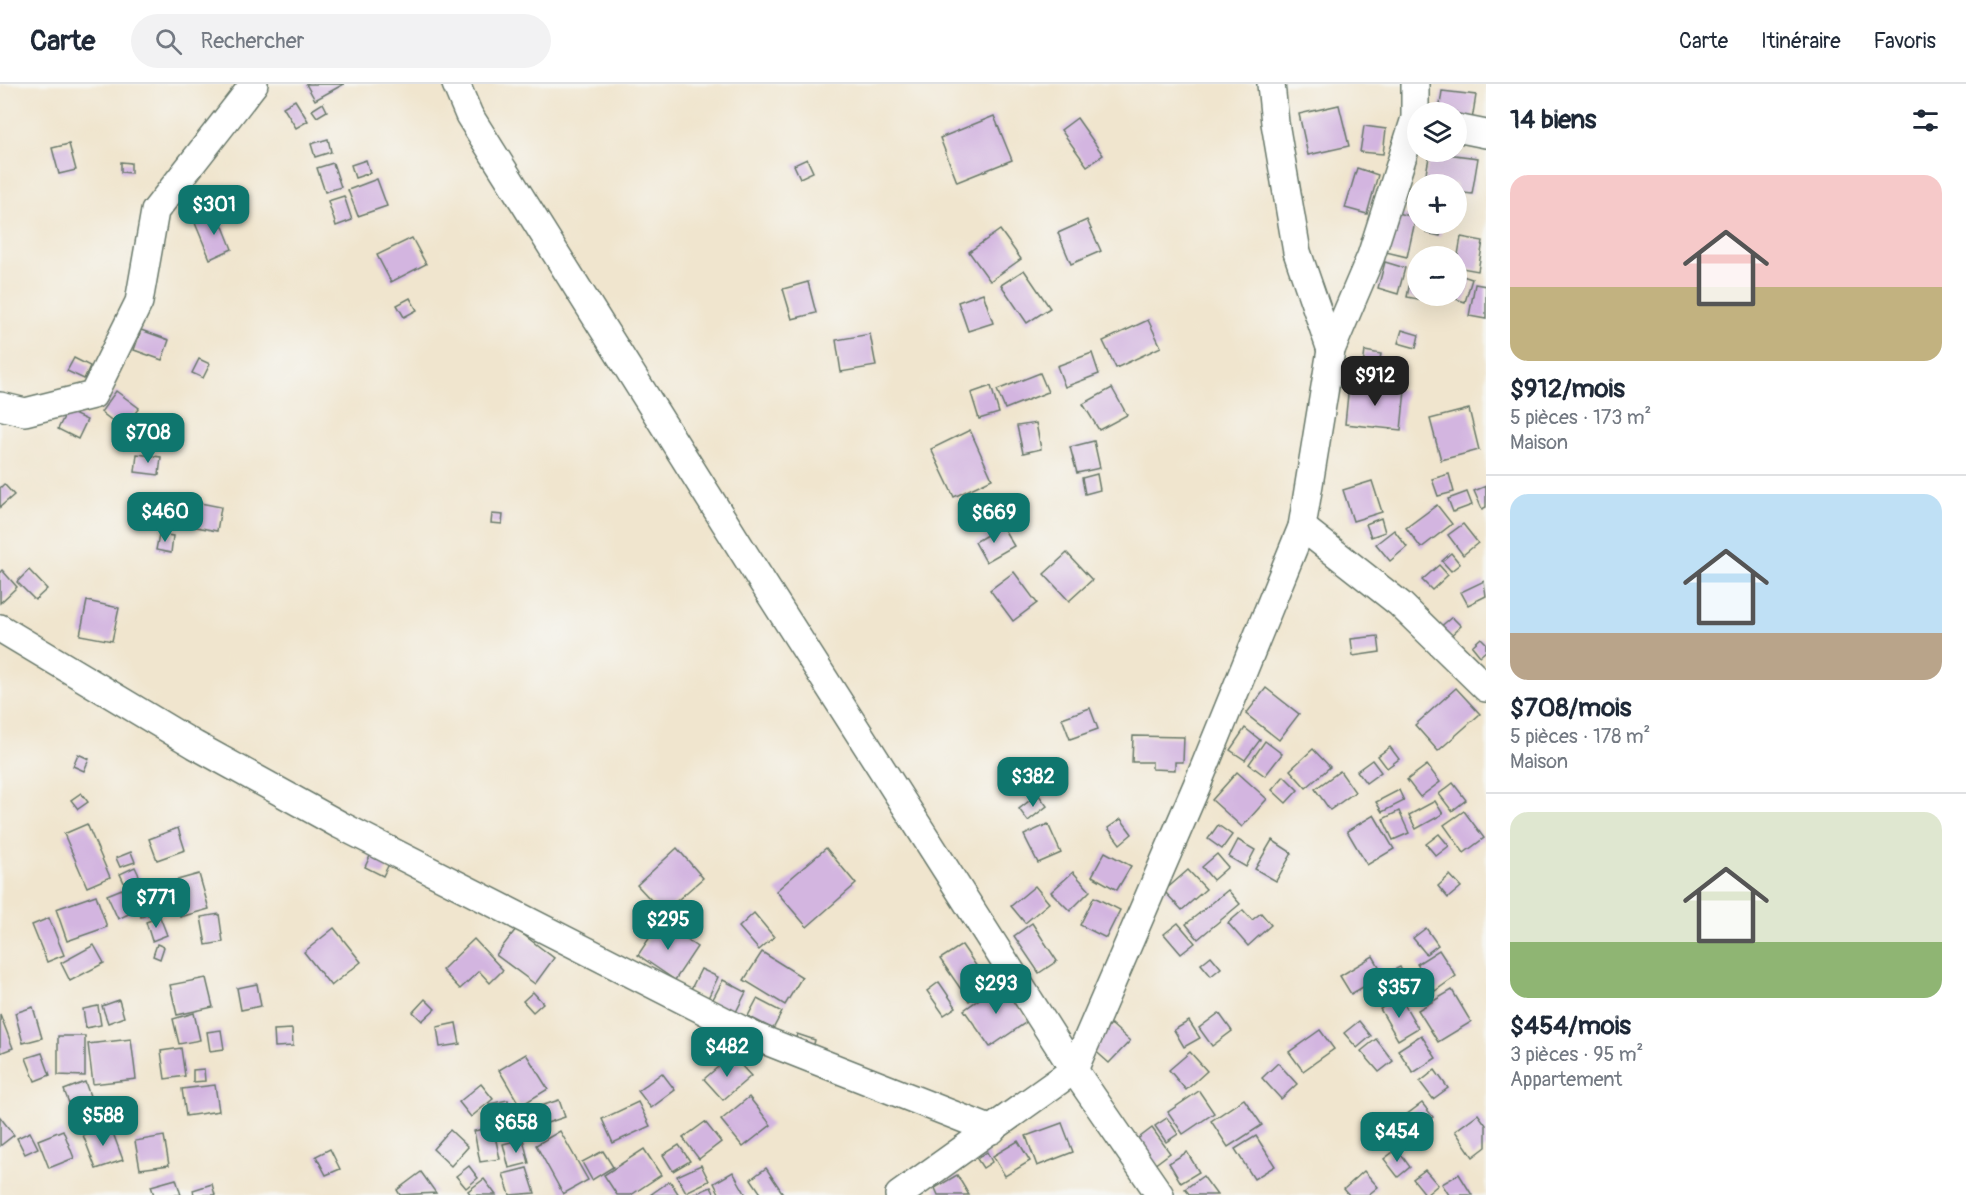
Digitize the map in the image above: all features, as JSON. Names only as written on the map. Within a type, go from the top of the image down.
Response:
[{"type":"street","points":[[0,406],[25,412],[93,395],[139,302],[155,211],[254,84]]},
{"type":"street","points":[[456,84],[482,136],[1074,1070],[1160,1195]]},
{"type":"street","points":[[1271,84],[1275,123],[1297,252],[1331,350]]},
{"type":"street","points":[[1415,84],[1416,102]]},
{"type":"street","points":[[1467,130],[1486,134]]},
{"type":"street","points":[[899,1195],[1074,1070],[1197,784],[1302,527],[1331,350],[1371,256],[1407,146]]},
{"type":"street","points":[[1302,527],[1400,604],[1486,688]]},
{"type":"street","points":[[0,628],[195,745],[340,825],[702,1010],[756,1037],[992,1130]]},
{"type":"building","points":[[306,84],[344,84],[315,100]]},
{"type":"building","points":[[1442,91],[1476,95],[1472,120],[1467,119],[1467,102],[1440,102]]},
{"type":"building","points":[[295,100],[308,121],[296,128],[283,107]]},
{"type":"building","points":[[323,103],[327,111],[317,117],[312,110]]},
{"type":"building","points":[[1339,105],[1349,146],[1308,155],[1299,114]]},
{"type":"building","points":[[994,116],[1012,160],[957,182],[940,138]]},
{"type":"building","points":[[1077,118],[1103,155],[1087,166],[1061,130]]},
{"type":"building","points":[[1364,126],[1386,129],[1383,154],[1360,152]]},
{"type":"building","points":[[328,139],[331,152],[315,157],[311,144]]},
{"type":"building","points":[[69,144],[76,170],[59,174],[52,148]]},
{"type":"building","points":[[1467,157],[1478,158],[1472,194],[1467,193],[1467,174],[1426,174],[1428,162],[1467,162]]},
{"type":"building","points":[[807,159],[813,172],[800,178],[794,165]]},
{"type":"building","points":[[366,160],[370,173],[355,178],[351,165]]},
{"type":"building","points":[[121,162],[131,163],[131,173],[121,172]]},
{"type":"building","points":[[333,163],[341,187],[325,192],[317,168]]},
{"type":"building","points":[[1357,168],[1378,175],[1367,214],[1345,208]]},
{"type":"building","points":[[377,179],[387,206],[358,216],[348,190]]},
{"type":"building","points":[[344,196],[352,220],[336,226],[328,201]]},
{"type":"building","points":[[1396,213],[1407,215],[1407,234],[1412,234],[1409,246],[1407,246],[1407,257],[1386,252]]},
{"type":"building","points":[[218,214],[232,249],[210,259],[195,223]]},
{"type":"building","points":[[1087,220],[1101,251],[1071,264],[1058,233]]},
{"type":"building","points":[[1000,230],[1021,259],[990,281],[969,252]]},
{"type":"building","points":[[1461,237],[1483,241],[1478,271],[1467,269],[1467,246],[1460,246]]},
{"type":"building","points":[[412,238],[426,264],[391,282],[377,255]]},
{"type":"building","points":[[1385,262],[1405,268],[1398,294],[1378,288]]},
{"type":"building","points":[[1024,270],[1050,308],[1027,323],[1001,285]]},
{"type":"building","points":[[1467,277],[1472,279],[1467,295]]},
{"type":"building","points":[[808,282],[816,313],[792,319],[783,289]]},
{"type":"building","points":[[1475,284],[1486,286],[1486,319],[1469,316]]},
{"type":"building","points":[[983,293],[993,323],[968,331],[958,302]]},
{"type":"building","points":[[410,298],[417,310],[404,317],[397,305]]},
{"type":"building","points":[[1148,320],[1161,347],[1116,368],[1103,341]]},
{"type":"building","points":[[141,330],[169,340],[162,360],[134,350]]},
{"type":"building","points":[[1402,330],[1419,335],[1416,348],[1398,343]]},
{"type":"building","points":[[870,334],[876,366],[841,372],[836,340]]},
{"type":"building","points":[[1365,351],[1381,354],[1378,369],[1363,366]]},
{"type":"building","points":[[1092,353],[1099,374],[1065,387],[1057,366]]},
{"type":"building","points":[[74,358],[90,366],[84,379],[67,371]]},
{"type":"building","points":[[199,359],[210,364],[203,378],[192,373]]},
{"type":"building","points":[[1040,373],[1048,392],[1005,409],[997,390]]},
{"type":"building","points":[[1349,384],[1405,390],[1401,430],[1345,424]]},
{"type":"building","points":[[991,386],[999,413],[979,419],[971,393]]},
{"type":"building","points":[[1112,388],[1127,415],[1099,430],[1083,404]]},
{"type":"building","points":[[116,391],[139,408],[123,429],[101,412]]},
{"type":"building","points":[[1469,409],[1479,450],[1441,460],[1430,419]]},
{"type":"building","points":[[67,411],[87,420],[78,439],[58,429]]},
{"type":"building","points":[[1036,423],[1041,449],[1023,453],[1017,426]]},
{"type":"building","points":[[970,430],[992,479],[954,497],[931,449]]},
{"type":"building","points":[[1094,441],[1100,468],[1077,473],[1070,447]]},
{"type":"building","points":[[137,454],[161,457],[159,475],[135,472]]},
{"type":"building","points":[[1097,474],[1100,490],[1085,494],[1082,478]]},
{"type":"building","points":[[1449,474],[1454,492],[1438,496],[1432,479]]},
{"type":"building","points":[[1372,481],[1382,512],[1353,521],[1343,490]]},
{"type":"building","points":[[4,484],[14,495],[0,507],[0,488]]},
{"type":"building","points":[[1486,486],[1486,507],[1482,509],[1474,491]]},
{"type":"building","points":[[1467,492],[1472,505],[1453,512],[1448,499]]},
{"type":"building","points":[[137,495],[171,499],[170,517],[135,513]]},
{"type":"building","points":[[185,500],[221,507],[217,531],[181,524]]},
{"type":"building","points":[[1437,505],[1452,524],[1421,548],[1406,528]]},
{"type":"building","points":[[492,514],[503,515],[502,524],[491,523]]},
{"type":"building","points":[[1381,518],[1385,532],[1371,537],[1366,524]]},
{"type":"building","points":[[1463,524],[1478,543],[1463,555],[1448,535]]},
{"type":"building","points":[[1002,526],[1014,546],[986,562],[975,542]]},
{"type":"building","points":[[1394,530],[1407,547],[1390,561],[1376,544]]},
{"type":"building","points":[[159,534],[173,536],[171,553],[156,550]]},
{"type":"building","points":[[1067,553],[1092,580],[1069,601],[1044,574]]},
{"type":"building","points":[[1451,553],[1460,564],[1451,571],[1442,561]]},
{"type":"building","points":[[1439,565],[1448,575],[1432,590],[1422,580]]},
{"type":"building","points":[[2,570],[17,587],[0,603],[0,572]]},
{"type":"building","points":[[29,570],[47,589],[35,600],[17,582]]},
{"type":"building","points":[[1014,572],[1037,603],[1013,621],[990,590]]},
{"type":"building","points":[[1484,581],[1486,596],[1468,605],[1461,592]]},
{"type":"building","points":[[87,601],[119,608],[112,641],[80,635]]},
{"type":"building","points":[[1452,617],[1461,626],[1448,638],[1439,628]]},
{"type":"building","points":[[1378,636],[1380,652],[1353,656],[1351,639]]},
{"type":"building","points":[[1481,638],[1486,643],[1486,651],[1480,656],[1472,646]]},
{"type":"building","points":[[1266,688],[1299,714],[1279,740],[1246,714]]},
{"type":"building","points":[[1456,688],[1480,714],[1438,751],[1415,725]]},
{"type":"building","points":[[1090,708],[1098,729],[1070,739],[1062,718]]},
{"type":"building","points":[[1245,728],[1260,740],[1245,760],[1230,750]]},
{"type":"building","points":[[1133,736],[1184,737],[1183,762],[1175,762],[1175,770],[1152,769],[1152,762],[1132,762]]},
{"type":"building","points":[[1265,741],[1282,754],[1265,776],[1249,764]]},
{"type":"building","points":[[1390,747],[1399,759],[1387,768],[1378,756]]},
{"type":"building","points":[[1313,749],[1330,767],[1306,788],[1290,770]]},
{"type":"building","points":[[78,754],[89,759],[84,771],[73,766]]},
{"type":"building","points":[[1372,760],[1381,772],[1366,783],[1357,771]]},
{"type":"building","points":[[1427,765],[1440,782],[1420,797],[1407,780]]},
{"type":"building","points":[[1340,771],[1355,792],[1330,810],[1315,789]]},
{"type":"building","points":[[1237,772],[1267,799],[1242,827],[1212,800]]},
{"type":"building","points":[[1284,776],[1298,790],[1286,803],[1272,790]]},
{"type":"building","points":[[1453,783],[1466,800],[1452,811],[1439,794]]},
{"type":"building","points":[[1399,790],[1404,801],[1382,812],[1376,802]]},
{"type":"building","points":[[81,793],[88,802],[78,809],[71,800]]},
{"type":"building","points":[[1038,794],[1047,806],[1028,821],[1019,809]]},
{"type":"building","points":[[1435,801],[1443,814],[1416,829],[1409,815]]},
{"type":"building","points":[[1399,811],[1409,833],[1393,840],[1383,819]]},
{"type":"building","points":[[1464,811],[1484,838],[1464,853],[1444,825]]},
{"type":"building","points":[[1374,815],[1394,849],[1367,865],[1347,831]]},
{"type":"building","points":[[1121,819],[1132,834],[1120,844],[1108,828]]},
{"type":"building","points":[[87,824],[110,877],[87,887],[64,834]]},
{"type":"building","points":[[1048,824],[1061,853],[1038,863],[1024,835]]},
{"type":"building","points":[[1218,825],[1232,835],[1222,849],[1208,839]]},
{"type":"building","points":[[178,828],[185,850],[157,860],[149,839]]},
{"type":"building","points":[[1439,834],[1449,846],[1436,856],[1426,844]]},
{"type":"building","points":[[1238,840],[1255,850],[1246,867],[1229,857]]},
{"type":"building","points":[[1272,840],[1292,853],[1276,881],[1255,869]]},
{"type":"building","points":[[677,848],[703,878],[663,913],[637,885]]},
{"type":"building","points":[[826,848],[856,884],[807,927],[776,891]]},
{"type":"building","points":[[131,852],[135,862],[120,867],[116,858]]},
{"type":"building","points":[[1105,852],[1131,866],[1117,890],[1092,876]]},
{"type":"building","points":[[371,854],[390,862],[383,876],[365,867]]},
{"type":"building","points":[[1217,854],[1228,867],[1213,880],[1202,867]]},
{"type":"building","points":[[135,867],[146,890],[131,897],[120,874]]},
{"type":"building","points":[[1188,870],[1206,889],[1182,910],[1164,891]]},
{"type":"building","points":[[1073,872],[1090,891],[1070,911],[1051,892]]},
{"type":"building","points":[[199,874],[209,909],[180,917],[170,882]]},
{"type":"building","points":[[1450,875],[1461,887],[1448,898],[1438,886]]},
{"type":"building","points":[[1035,886],[1049,903],[1025,923],[1011,906]]},
{"type":"building","points":[[122,889],[133,912],[118,919],[107,895]]},
{"type":"building","points":[[1228,890],[1240,904],[1198,939],[1186,924]]},
{"type":"building","points":[[157,893],[162,910],[141,917],[135,899]]},
{"type":"building","points":[[96,895],[107,927],[67,941],[56,909]]},
{"type":"building","points":[[1094,897],[1120,910],[1106,938],[1080,925]]},
{"type":"building","points":[[1243,910],[1252,920],[1261,913],[1271,925],[1248,946],[1228,923]]},
{"type":"building","points":[[754,913],[774,937],[759,950],[739,927]]},
{"type":"building","points":[[219,914],[223,942],[206,945],[201,917]]},
{"type":"building","points":[[160,917],[167,935],[152,941],[146,922]]},
{"type":"building","points":[[49,918],[64,955],[47,962],[32,925]]},
{"type":"building","points":[[660,922],[697,947],[675,980],[638,955]]},
{"type":"building","points":[[1032,923],[1057,961],[1039,973],[1014,936]]},
{"type":"building","points":[[1178,923],[1195,943],[1181,954],[1164,934]]},
{"type":"building","points":[[334,928],[361,962],[331,986],[304,952]]},
{"type":"building","points":[[1426,928],[1438,945],[1426,954],[1413,938]]},
{"type":"building","points":[[516,929],[554,958],[535,984],[496,955]]},
{"type":"building","points":[[474,939],[503,970],[490,983],[479,971],[460,989],[442,970]]},
{"type":"building","points":[[157,944],[164,947],[160,959],[153,956]]},
{"type":"building","points":[[94,945],[104,963],[70,981],[61,963]]},
{"type":"building","points":[[962,945],[990,986],[969,1001],[940,959]]},
{"type":"building","points":[[1439,950],[1456,976],[1435,991],[1417,964]]},
{"type":"building","points":[[762,952],[802,977],[785,1005],[744,980]]},
{"type":"building","points":[[1211,956],[1221,968],[1211,976],[1201,964]]},
{"type":"building","points":[[1373,956],[1384,975],[1351,994],[1340,976]]},
{"type":"building","points":[[1400,967],[1409,985],[1393,992],[1385,974]]},
{"type":"building","points":[[701,969],[718,977],[708,998],[691,989]]},
{"type":"building","points":[[206,978],[213,1007],[177,1015],[170,985]]},
{"type":"building","points":[[723,980],[746,992],[735,1014],[711,1003]]},
{"type":"building","points":[[939,982],[956,1007],[944,1015],[927,991]]},
{"type":"building","points":[[1002,983],[1028,1021],[990,1047],[964,1010]]},
{"type":"building","points":[[257,984],[261,1006],[241,1010],[237,988]]},
{"type":"building","points":[[1452,990],[1471,1022],[1438,1042],[1418,1010]]},
{"type":"building","points":[[533,992],[543,1003],[533,1012],[523,1001]]},
{"type":"building","points":[[1400,997],[1418,1028],[1398,1040],[1380,1009]]},
{"type":"building","points":[[425,999],[435,1009],[422,1021],[413,1012]]},
{"type":"building","points":[[757,999],[782,1012],[773,1029],[748,1016]]},
{"type":"building","points":[[119,1000],[124,1017],[108,1023],[102,1006]]},
{"type":"building","points":[[98,1006],[101,1025],[86,1028],[83,1009]]},
{"type":"building","points":[[33,1007],[42,1038],[23,1043],[15,1013]]},
{"type":"building","points":[[194,1013],[200,1040],[179,1044],[173,1019]]},
{"type":"building","points":[[1219,1013],[1232,1031],[1212,1046],[1199,1028]]},
{"type":"building","points":[[0,1014],[13,1048],[0,1053]]},
{"type":"building","points":[[1189,1021],[1200,1038],[1184,1047],[1174,1030]]},
{"type":"building","points":[[1359,1021],[1371,1036],[1357,1048],[1344,1033]]},
{"type":"building","points":[[456,1023],[460,1044],[440,1047],[437,1027]]},
{"type":"building","points":[[1111,1024],[1130,1041],[1109,1063],[1091,1047]]},
{"type":"building","points":[[292,1029],[293,1046],[275,1047],[274,1030]]},
{"type":"building","points":[[221,1030],[224,1049],[210,1051],[207,1032]]},
{"type":"building","points":[[1320,1030],[1334,1049],[1303,1071],[1289,1052]]},
{"type":"building","points":[[797,1034],[815,1040],[812,1052],[794,1047]]},
{"type":"building","points":[[1421,1035],[1436,1058],[1413,1073],[1398,1050]]},
{"type":"building","points":[[58,1036],[85,1036],[85,1076],[58,1075]]},
{"type":"building","points":[[131,1039],[136,1079],[93,1084],[88,1044]]},
{"type":"building","points":[[1376,1039],[1393,1061],[1379,1072],[1361,1051]]},
{"type":"building","points":[[181,1048],[185,1076],[165,1079],[161,1051]]},
{"type":"building","points":[[1190,1052],[1207,1071],[1186,1090],[1169,1070]]},
{"type":"building","points":[[42,1053],[50,1075],[35,1081],[26,1058]]},
{"type":"building","points":[[526,1054],[548,1089],[520,1106],[499,1070]]},
{"type":"building","points":[[732,1055],[751,1076],[723,1100],[704,1079]]},
{"type":"building","points":[[1278,1063],[1297,1084],[1281,1099],[1262,1078]]},
{"type":"building","points":[[204,1069],[205,1081],[193,1082],[193,1070]]},
{"type":"building","points":[[1435,1070],[1448,1088],[1433,1099],[1420,1082]]},
{"type":"building","points":[[662,1073],[675,1090],[651,1108],[638,1091]]},
{"type":"building","points":[[85,1082],[99,1121],[79,1129],[64,1090]]},
{"type":"building","points":[[481,1084],[493,1099],[471,1117],[459,1102]]},
{"type":"building","points":[[215,1085],[219,1111],[186,1116],[182,1089]]},
{"type":"building","points":[[1199,1091],[1214,1113],[1183,1134],[1168,1112]]},
{"type":"building","points":[[749,1097],[771,1125],[743,1147],[721,1120]]},
{"type":"building","points":[[1244,1099],[1262,1125],[1228,1147],[1211,1121]]},
{"type":"building","points":[[508,1100],[512,1116],[493,1120],[489,1104]]},
{"type":"building","points":[[559,1100],[565,1117],[538,1126],[532,1109]]},
{"type":"building","points":[[638,1102],[650,1126],[613,1143],[602,1119]]},
{"type":"building","points":[[1422,1103],[1433,1117],[1413,1132],[1402,1118]]},
{"type":"building","points":[[1478,1114],[1486,1125],[1486,1147],[1473,1157],[1455,1131]]},
{"type":"building","points":[[0,1117],[14,1135],[0,1146]]},
{"type":"building","points":[[520,1118],[524,1135],[504,1139],[500,1123]]},
{"type":"building","points":[[1167,1118],[1178,1134],[1166,1142],[1155,1126]]},
{"type":"building","points":[[705,1122],[721,1142],[699,1159],[683,1138]]},
{"type":"building","points":[[1062,1123],[1073,1152],[1037,1166],[1026,1136]]},
{"type":"building","points":[[110,1125],[123,1160],[96,1169],[83,1135]]},
{"type":"building","points":[[493,1127],[500,1159],[480,1162],[474,1131]]},
{"type":"building","points":[[1152,1128],[1170,1153],[1154,1165],[1135,1141]]},
{"type":"building","points":[[63,1130],[74,1158],[49,1168],[38,1140]]},
{"type":"building","points":[[450,1130],[468,1147],[451,1166],[433,1149]]},
{"type":"building","points":[[560,1131],[588,1180],[563,1194],[536,1145]]},
{"type":"building","points":[[30,1132],[38,1148],[25,1154],[17,1138]]},
{"type":"building","points":[[164,1136],[169,1165],[140,1169],[135,1141]]},
{"type":"building","points":[[1256,1136],[1275,1166],[1254,1179],[1235,1149]]},
{"type":"building","points":[[523,1139],[529,1163],[509,1168],[503,1144]]},
{"type":"building","points":[[1018,1141],[1030,1161],[1005,1176],[993,1156]]},
{"type":"building","points":[[679,1145],[690,1161],[673,1171],[663,1155]]},
{"type":"building","points":[[330,1149],[340,1169],[326,1175],[316,1156]]},
{"type":"building","points":[[644,1149],[661,1175],[631,1195],[617,1195],[604,1175]]},
{"type":"building","points":[[1397,1149],[1410,1167],[1398,1177],[1384,1159]]},
{"type":"building","points":[[603,1151],[613,1167],[592,1180],[582,1162]]},
{"type":"building","points":[[987,1152],[992,1162],[983,1168],[977,1159]]},
{"type":"building","points":[[1187,1152],[1199,1172],[1181,1183],[1169,1163]]},
{"type":"building","points":[[701,1165],[709,1181],[686,1192],[677,1176]]},
{"type":"building","points":[[469,1166],[478,1178],[466,1188],[456,1176]]},
{"type":"building","points":[[527,1168],[535,1193],[510,1195],[503,1174]]},
{"type":"building","points":[[766,1168],[784,1195],[762,1195],[751,1179]]},
{"type":"building","points":[[1425,1170],[1438,1185],[1426,1195],[1413,1179]]},
{"type":"building","points":[[1364,1171],[1378,1187],[1368,1195],[1349,1195],[1344,1189]]},
{"type":"building","points":[[421,1172],[436,1193],[400,1195],[397,1190]]},
{"type":"building","points":[[733,1172],[746,1195],[720,1195],[714,1183]]},
{"type":"building","points":[[1459,1174],[1472,1195],[1449,1195],[1442,1184]]},
{"type":"building","points":[[957,1175],[969,1195],[938,1195],[935,1188]]},
{"type":"building","points":[[1203,1176],[1217,1195],[1190,1195],[1185,1189]]},
{"type":"building","points":[[176,1179],[181,1195],[154,1195],[151,1186]]},
{"type":"building","points":[[484,1179],[496,1195],[471,1195],[468,1191]]},
{"type":"building","points":[[670,1181],[679,1195],[650,1195]]},
{"type":"building","points":[[212,1184],[215,1195],[194,1195],[193,1190]]},
{"type":"building","points":[[711,1187],[715,1195],[692,1195]]}]
